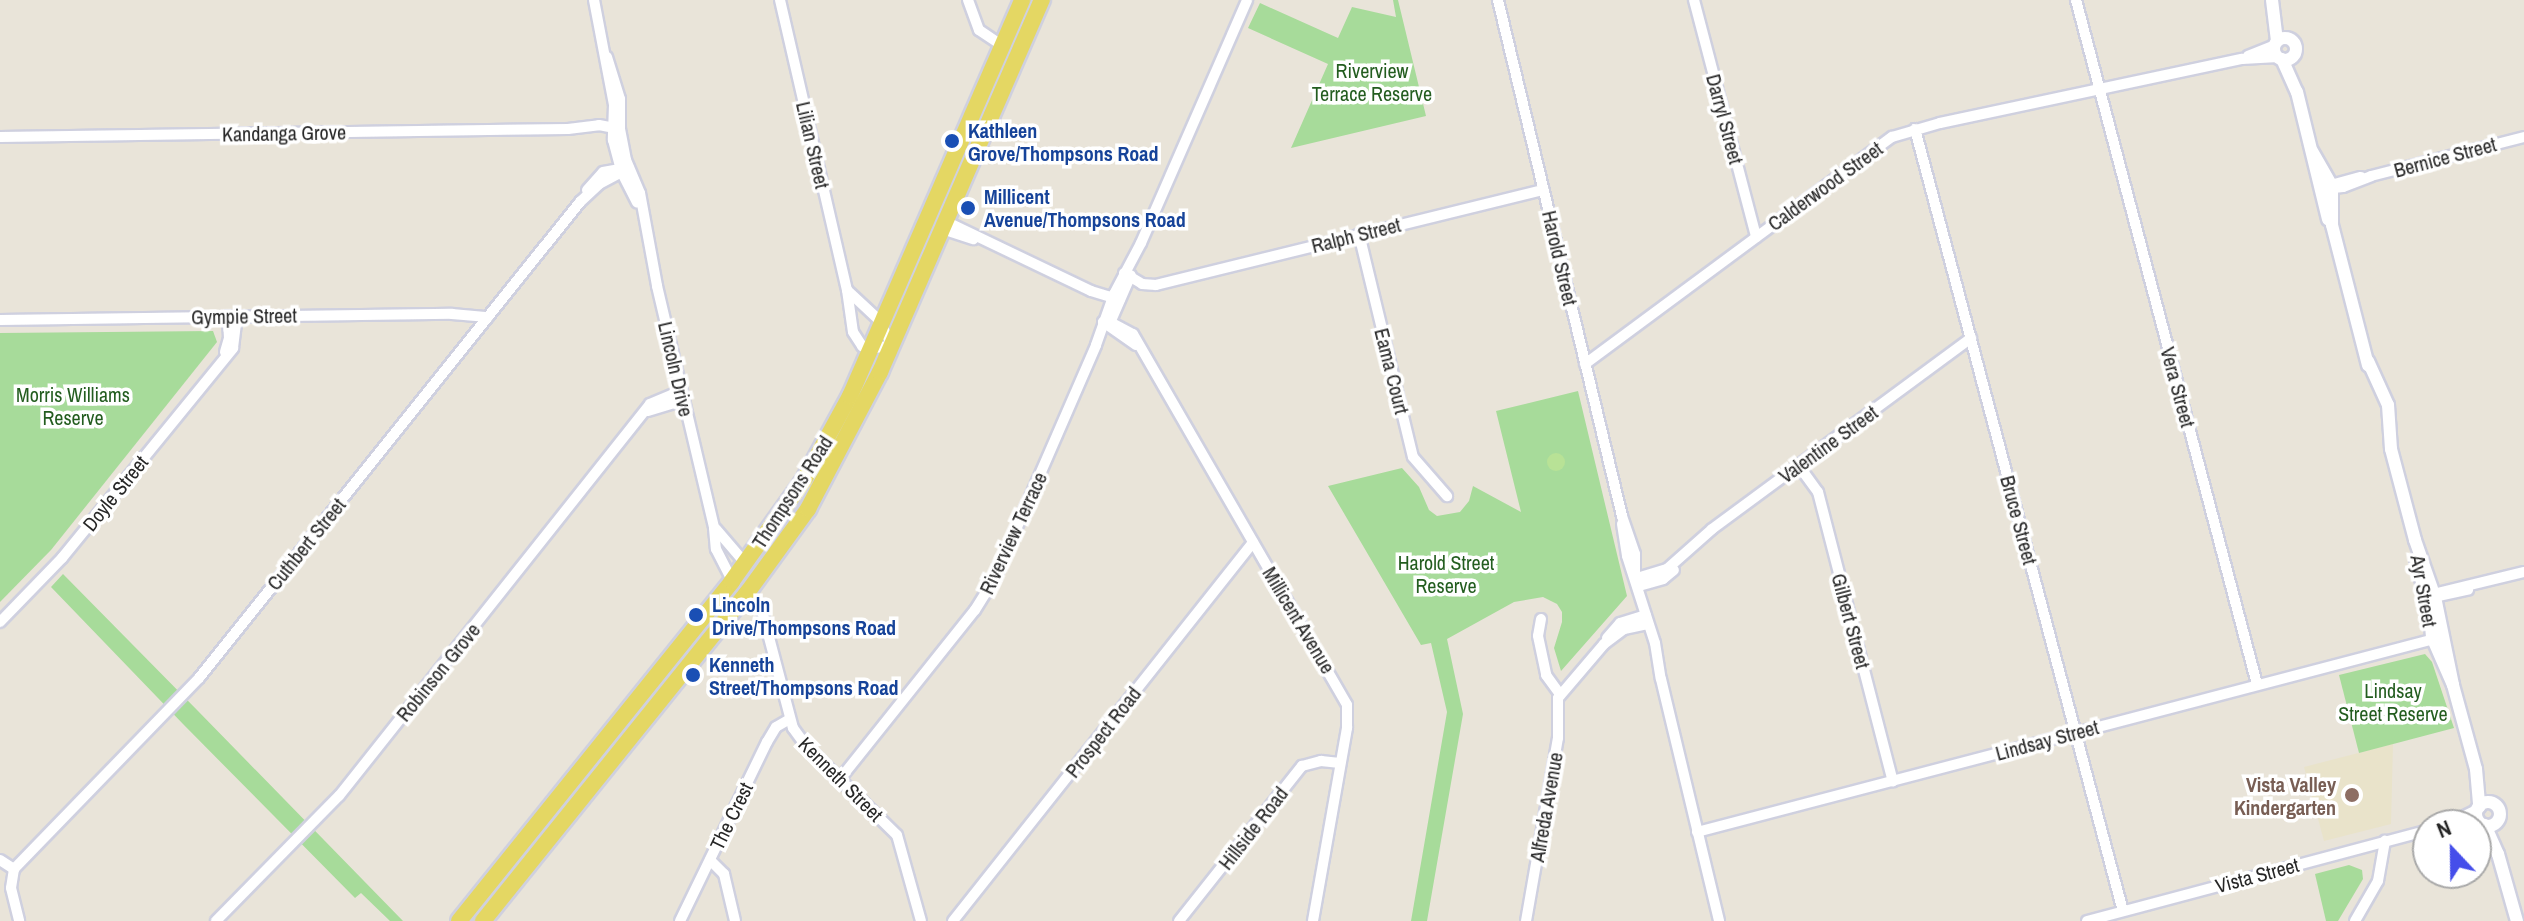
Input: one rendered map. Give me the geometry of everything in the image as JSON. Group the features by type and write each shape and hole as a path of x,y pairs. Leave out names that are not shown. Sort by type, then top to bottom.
{"main road":[{"name":"Thompsons Road","path":"459,921 746,564 804,480 850,396 1022,0"},
{"name":"Thompsons Road","path":"483,921 747,593 824,481 892,345 1042,0"},
{"path":"1003,46 1019,53"},
{"path":"927,218 944,225"},
{"path":"732,581 747,593 750,575 746,564"}],"street":[{"name":"Lincoln Drive","path":"594,0 620,99 614,129 624,170 638,186 718,558 732,581"},
{"name":"Lilian Street","path":"780,0 847,290 853,332 862,346 870,349"},
{"path":"968,0 979,30 1003,46"},
{"name":"Riverview Terrace","path":"840,779 987,593 1247,0"},
{"name":"Harold Street","path":"1498,0 1622,516 1635,554 1649,645 1661,679 1719,921"},
{"name":"Darryl Street","path":"1694,0 1756,237"},
{"name":"Vera Street","path":"2076,0 2257,684"},
{"name":"Ayr Street","path":"2273,4 2282,49 2312,151 2314,173 2329,187 2323,207 2332,225 2368,361 2388,405 2391,449 2432,597 2436,636 2453,685 2484,809"},
{"name":"Calderwood Street","path":"1585,364 1887,141 1915,129 2282,49"},
{"name":"Kandanga Grove","path":"0,137 614,129"},
{"name":"Bruce Street","path":"1915,129 2123,911"},
{"name":"Bernice Street","path":"2329,187 2522,136"},
{"name":"Cuthbert Street","path":"14,869 199,678 580,202 605,180 624,170"},
{"name":"Ralph Street","path":"1128,275 1167,281 1544,190"},
{"path":"944,225 1115,298"},
{"name":"Eama Court","path":"1359,234 1413,457 1447,496"},
{"path":"847,290 882,323 892,345 870,349"},
{"name":"Gympie Street","path":"0,320 461,314 488,317"},
{"name":"Doyle Street","path":"0,622 62,558 236,342 232,316"},
{"name":"Millicent Avenue","path":"1107,324 1137,346 1345,700 1348,718 1313,921"},
{"name":"Valentine Street","path":"1637,579 1663,572 1971,338"},
{"name":"Robinson Grove","path":"216,921 339,796 655,399 682,396"},
{"name":"Gilbert Street","path":"1799,466 1818,492 1893,781"},
{"name":"Lincoln Drive","path":"714,528 746,564"},
{"name":"Prospect Road","path":"953,921 1253,543"},
{"path":"2432,597 2524,572"},
{"name":"Kenneth Street","path":"747,593 761,607 790,719 799,739 897,835 921,921"},
{"name":"Alfreda Avenue","path":"1526,921 1558,738 1555,710 1560,694 1546,675 1538,636 1541,619"},
{"path":"1560,694 1604,644 1624,629 1647,623"},
{"name":"Lindsay Street","path":"1697,832 2436,636"},
{"name":"The Crest","path":"680,921 767,742 776,727 790,719"},
{"name":"Hillside Road","path":"1179,921 1302,766 1321,761 1340,763"},
{"name":"Vista Street","path":"2087,921 2412,834"},
{"name":"Ayr Street","path":"2492,836 2517,921"},
{"path":"2355,921 2378,881 2385,841"},
{"path":"0,860 14,869 11,888 19,921"},
{"path":"710,860 724,874 735,921"}],"shaded area":[{"name":"Vista Valley Kindergarten","path":"2393,744 2391,824 2324,841 2304,767"}],"green space":[{"name":"Riverview Terrace Reserve","path":"1393,0 1398,0 1426,116 1291,148 1328,64 1248,28 1260,3 1338,38 1352,7 1396,17"},
{"name":"Morris Williams Reserve","path":"213,331 217,342 51,550 0,602 0,333"},
{"name":"Harold Street Reserve","path":"1578,391 1627,596 1561,671 1554,648 1562,612 1557,604 1543,597 1514,602 1447,639 1463,714 1427,921 1411,921 1447,712 1431,643 1421,645 1328,486 1402,468 1419,487 1429,510 1437,516 1460,512 1469,501 1473,486 1521,512 1496,411"},
{"path":"1552,453 1560,453 1565,462 1563,469 1552,471 1547,466 1547,458"},
{"path":"63,574 403,921 390,921 361,893 355,898 183,724 51,587"},
{"name":"Lindsay Street Reserve","path":"2425,654 2432,662 2454,728 2359,753 2339,675"},
{"path":"2349,865 2362,870 2363,879 2338,921 2326,921 2315,874"}],"place":[{"name":"Kathleen Grove/Thompsons Road","path":"952,141"},
{"name":"Millicent Avenue/Thompsons Road","path":"968,208"},
{"name":"Lincoln Drive/Thompsons Road","path":"696,615"},
{"name":"Kenneth Street/Thompsons Road","path":"693,675"},
{"name":"Vista Valley Kindergarten","path":"2352,795"}]}
